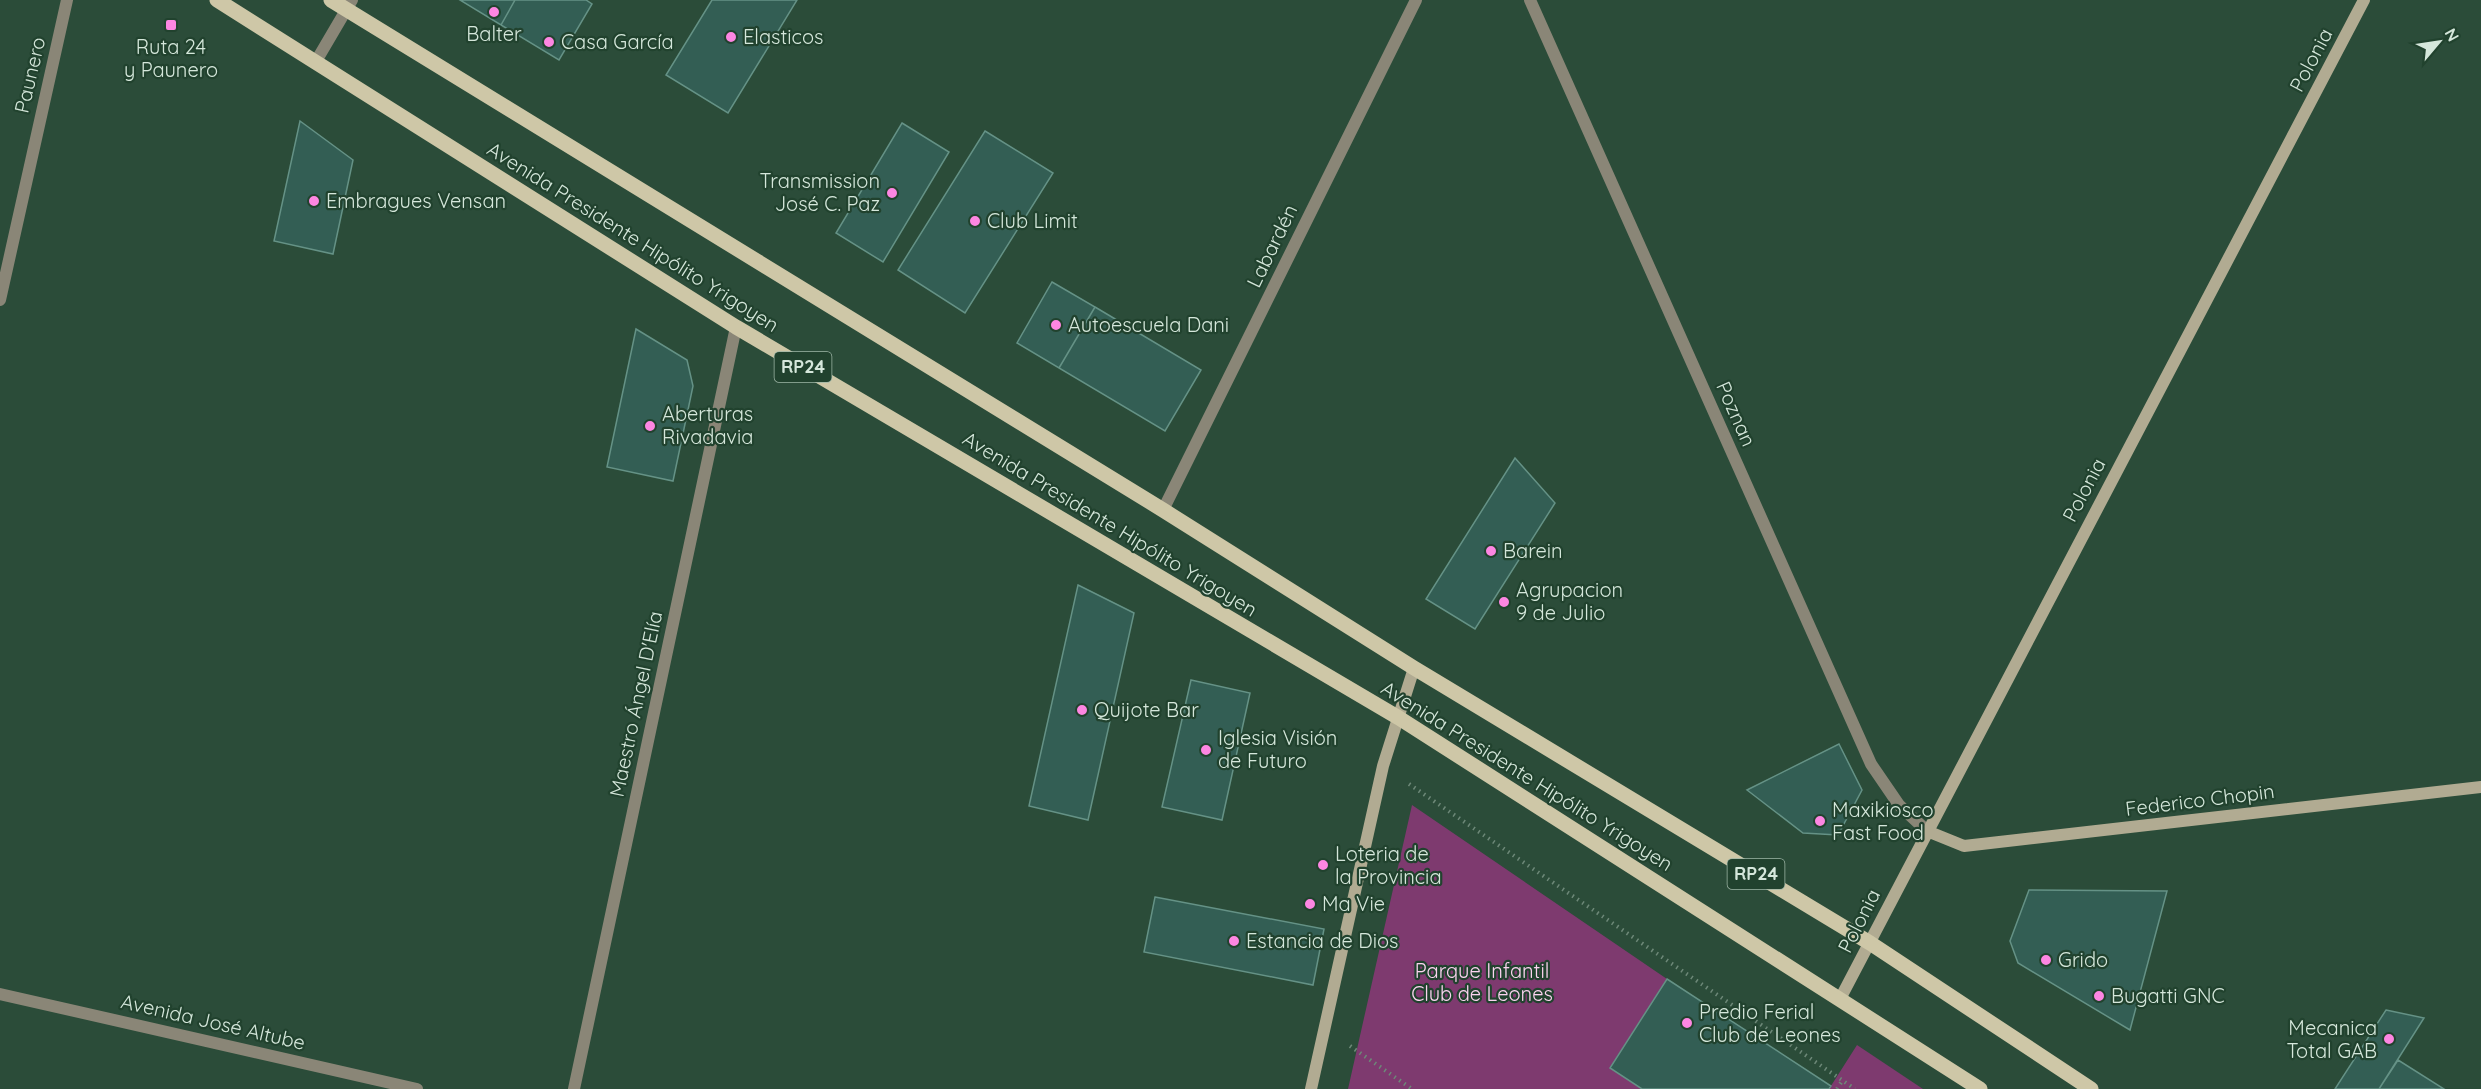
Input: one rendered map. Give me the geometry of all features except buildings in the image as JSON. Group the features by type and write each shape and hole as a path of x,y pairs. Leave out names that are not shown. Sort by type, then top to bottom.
{"main road":[{"name":"Avenida Presidente Hipólito Yrigoyen","path":"217,0 736,327 1399,718 1980,1089"},
{"name":"Avenida Presidente Hipólito Yrigoyen","path":"331,0 349,5 1414,668 1870,943 2091,1089"}],"street":[{"name":"Paunero","path":"0,300 67,0"},
{"name":"Labardén","path":"1163,510 1416,0"},
{"name":"Poznan","path":"1530,0 1871,764 1899,805 1927,831"},
{"name":"Polonia","path":"1840,999 2364,0"},
{"path":"315,63 349,5"},
{"name":"Maestro Ángel D'Elía","path":"574,1089 736,327"},
{"path":"1311,1089 1383,766 1414,668"},
{"name":"Federico Chopin","path":"1927,831 1964,846 2481,788"},
{"name":"Avenida José Altube","path":"0,994 417,1089"}],"path":[{"path":"1383,766 1855,1089"},
{"path":"1324,1029 1412,1089"},
{"path":"1837,1089 1842,1081"}],"green space":[{"name":"Parque Infantil Club de Leones","path":"1412,805 1667,979 1610,1068 1642,1089 1348,1089"},
{"path":"1857,1045 1923,1089 1829,1089"}],"place":[{"name":"Balter","path":"494,12"},
{"name":"Ruta 24 y Paunero","path":"171,25"},
{"name":"Elasticos","path":"731,37"},
{"name":"Casa García","path":"549,42"},
{"name":"Transmission José C. Paz","path":"892,193"},
{"name":"Embragues Vensan","path":"314,201"},
{"name":"Club Limit","path":"975,221"},
{"name":"Autoescuela Dani","path":"1056,325"},
{"name":"Aberturas Rivadavia","path":"650,426"},
{"name":"Barein","path":"1491,551"},
{"name":"Agrupacion 9 de Julio","path":"1504,602"},
{"name":"Quijote Bar","path":"1082,710"},
{"name":"Iglesia Visión de Futuro","path":"1206,750"},
{"name":"Maxikiosco Fast Food","path":"1820,821"},
{"name":"Loteria de la Provincia","path":"1323,865"},
{"name":"Ma Vie","path":"1310,904"},
{"name":"Estancia de Dios","path":"1234,941"},
{"name":"Grido","path":"2046,960"},
{"name":"Bugatti GNC","path":"2099,996"},
{"name":"Predio Ferial Club de Leones","path":"1687,1023"},
{"name":"Mecanica Total GAB","path":"2389,1039"}]}
